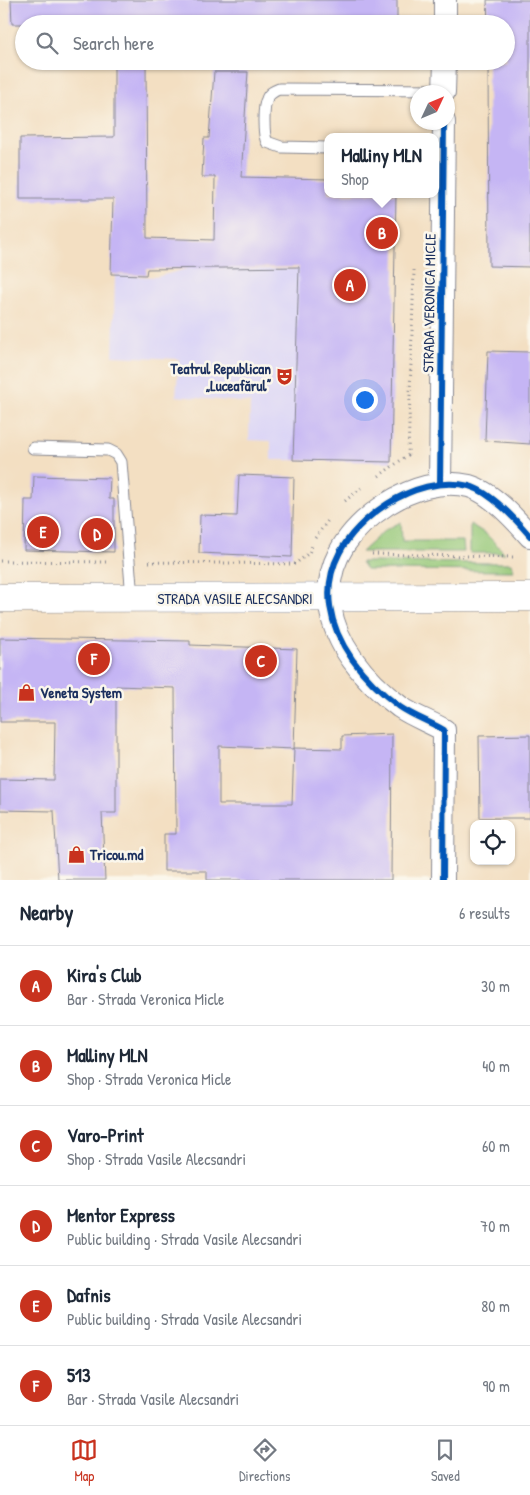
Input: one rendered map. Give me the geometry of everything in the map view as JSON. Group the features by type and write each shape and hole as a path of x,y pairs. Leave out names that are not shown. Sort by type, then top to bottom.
{"main road":[{"name":"STRADA VASILE ALECSANDRI","path":"0,598 530,597"}],"street":[{"path":"445,0 445,15"},
{"path":"444,70 444,85"},
{"name":"STRADA VERONICA MICLE","path":"440,484 440,150 443,130"},
{"path":"443,880 444,730 402,708 378,688 352,660 334,625 328,598 331,570 348,538 368,516 417,489 440,484 471,486 498,503 530,536"}],"lane":[{"path":"324,148 282,147 267,142 264,137 266,100 271,93 279,89 410,91"},
{"path":"33,448 108,450 116,454 121,462 132,598"}],"path":[{"path":"372,481 408,455 414,262"},
{"path":"344,503 364,486"},
{"path":"0,561 295,564 309,552 319,530 332,516"},
{"path":"309,552 520,557"}],"shaded area":[{"name":"Teatrul Republican „Luceafărul”","path":"190,268 395,270 391,461 271,460 271,441 249,440 250,403 176,396 179,359 113,356 115,275 156,277"}],"green space":[{"path":"401,522 402,541 463,541 464,552 361,552 385,530"},
{"path":"470,524 486,534 505,553 470,553"},
{"path":"361,562 512,563 514,571 366,570"}],"building":[{"path":"11,0 397,0 397,15 15,15 15,24 12,24"},
{"path":"487,0 530,0 530,267 489,266 488,70 515,70 515,15 488,15"},
{"path":"114,70 146,70 147,238 214,240 215,177 202,177 204,138 209,138 214,72 248,72 241,177 324,179 324,198 396,198 391,462 293,460 299,267 147,269 146,275 111,274 113,199 20,199 20,138 114,137"},
{"path":"488,351 530,352 530,444 485,441"},
{"path":"239,475 294,477 292,557 199,553 200,515 237,516"},
{"path":"34,476 110,478 109,499 114,499 114,552 24,550 25,500 33,500"},
{"path":"0,638 190,641 190,645 297,649 294,748 342,749 342,736 392,734 391,880 207,880 207,871 164,871 164,834 176,834 175,688 116,686 116,813 102,813 105,880 58,880 54,811 0,810 0,779 54,780 55,722 0,722","holes":["219,746 294,749 292,804 219,804"]},
{"path":"530,735 530,818 480,818 479,736"}],"cycle path":[{"path":"440,484 444,130"},
{"path":"443,880 444,730 400,707 374,684 353,660 338,634 330,607 330,580 339,553 358,528 387,504 406,494 426,487 458,484 477,489 502,507 530,536"}],"place":[{"name":"Malliny MLN","path":"382,233"},
{"name":"Kira's Club","path":"350,285"},
{"name":"Teatrul Republican „Luceafărul”","path":"285,377"},
{"name":"Dafnis","path":"43,532"},
{"name":"Mentor Express","path":"97,534"},
{"name":"513","path":"94,659"},
{"name":"Varo-Print","path":"261,661"},
{"name":"Veneta System","path":"26,692"},
{"name":"Tricou.md","path":"76,854"}]}
